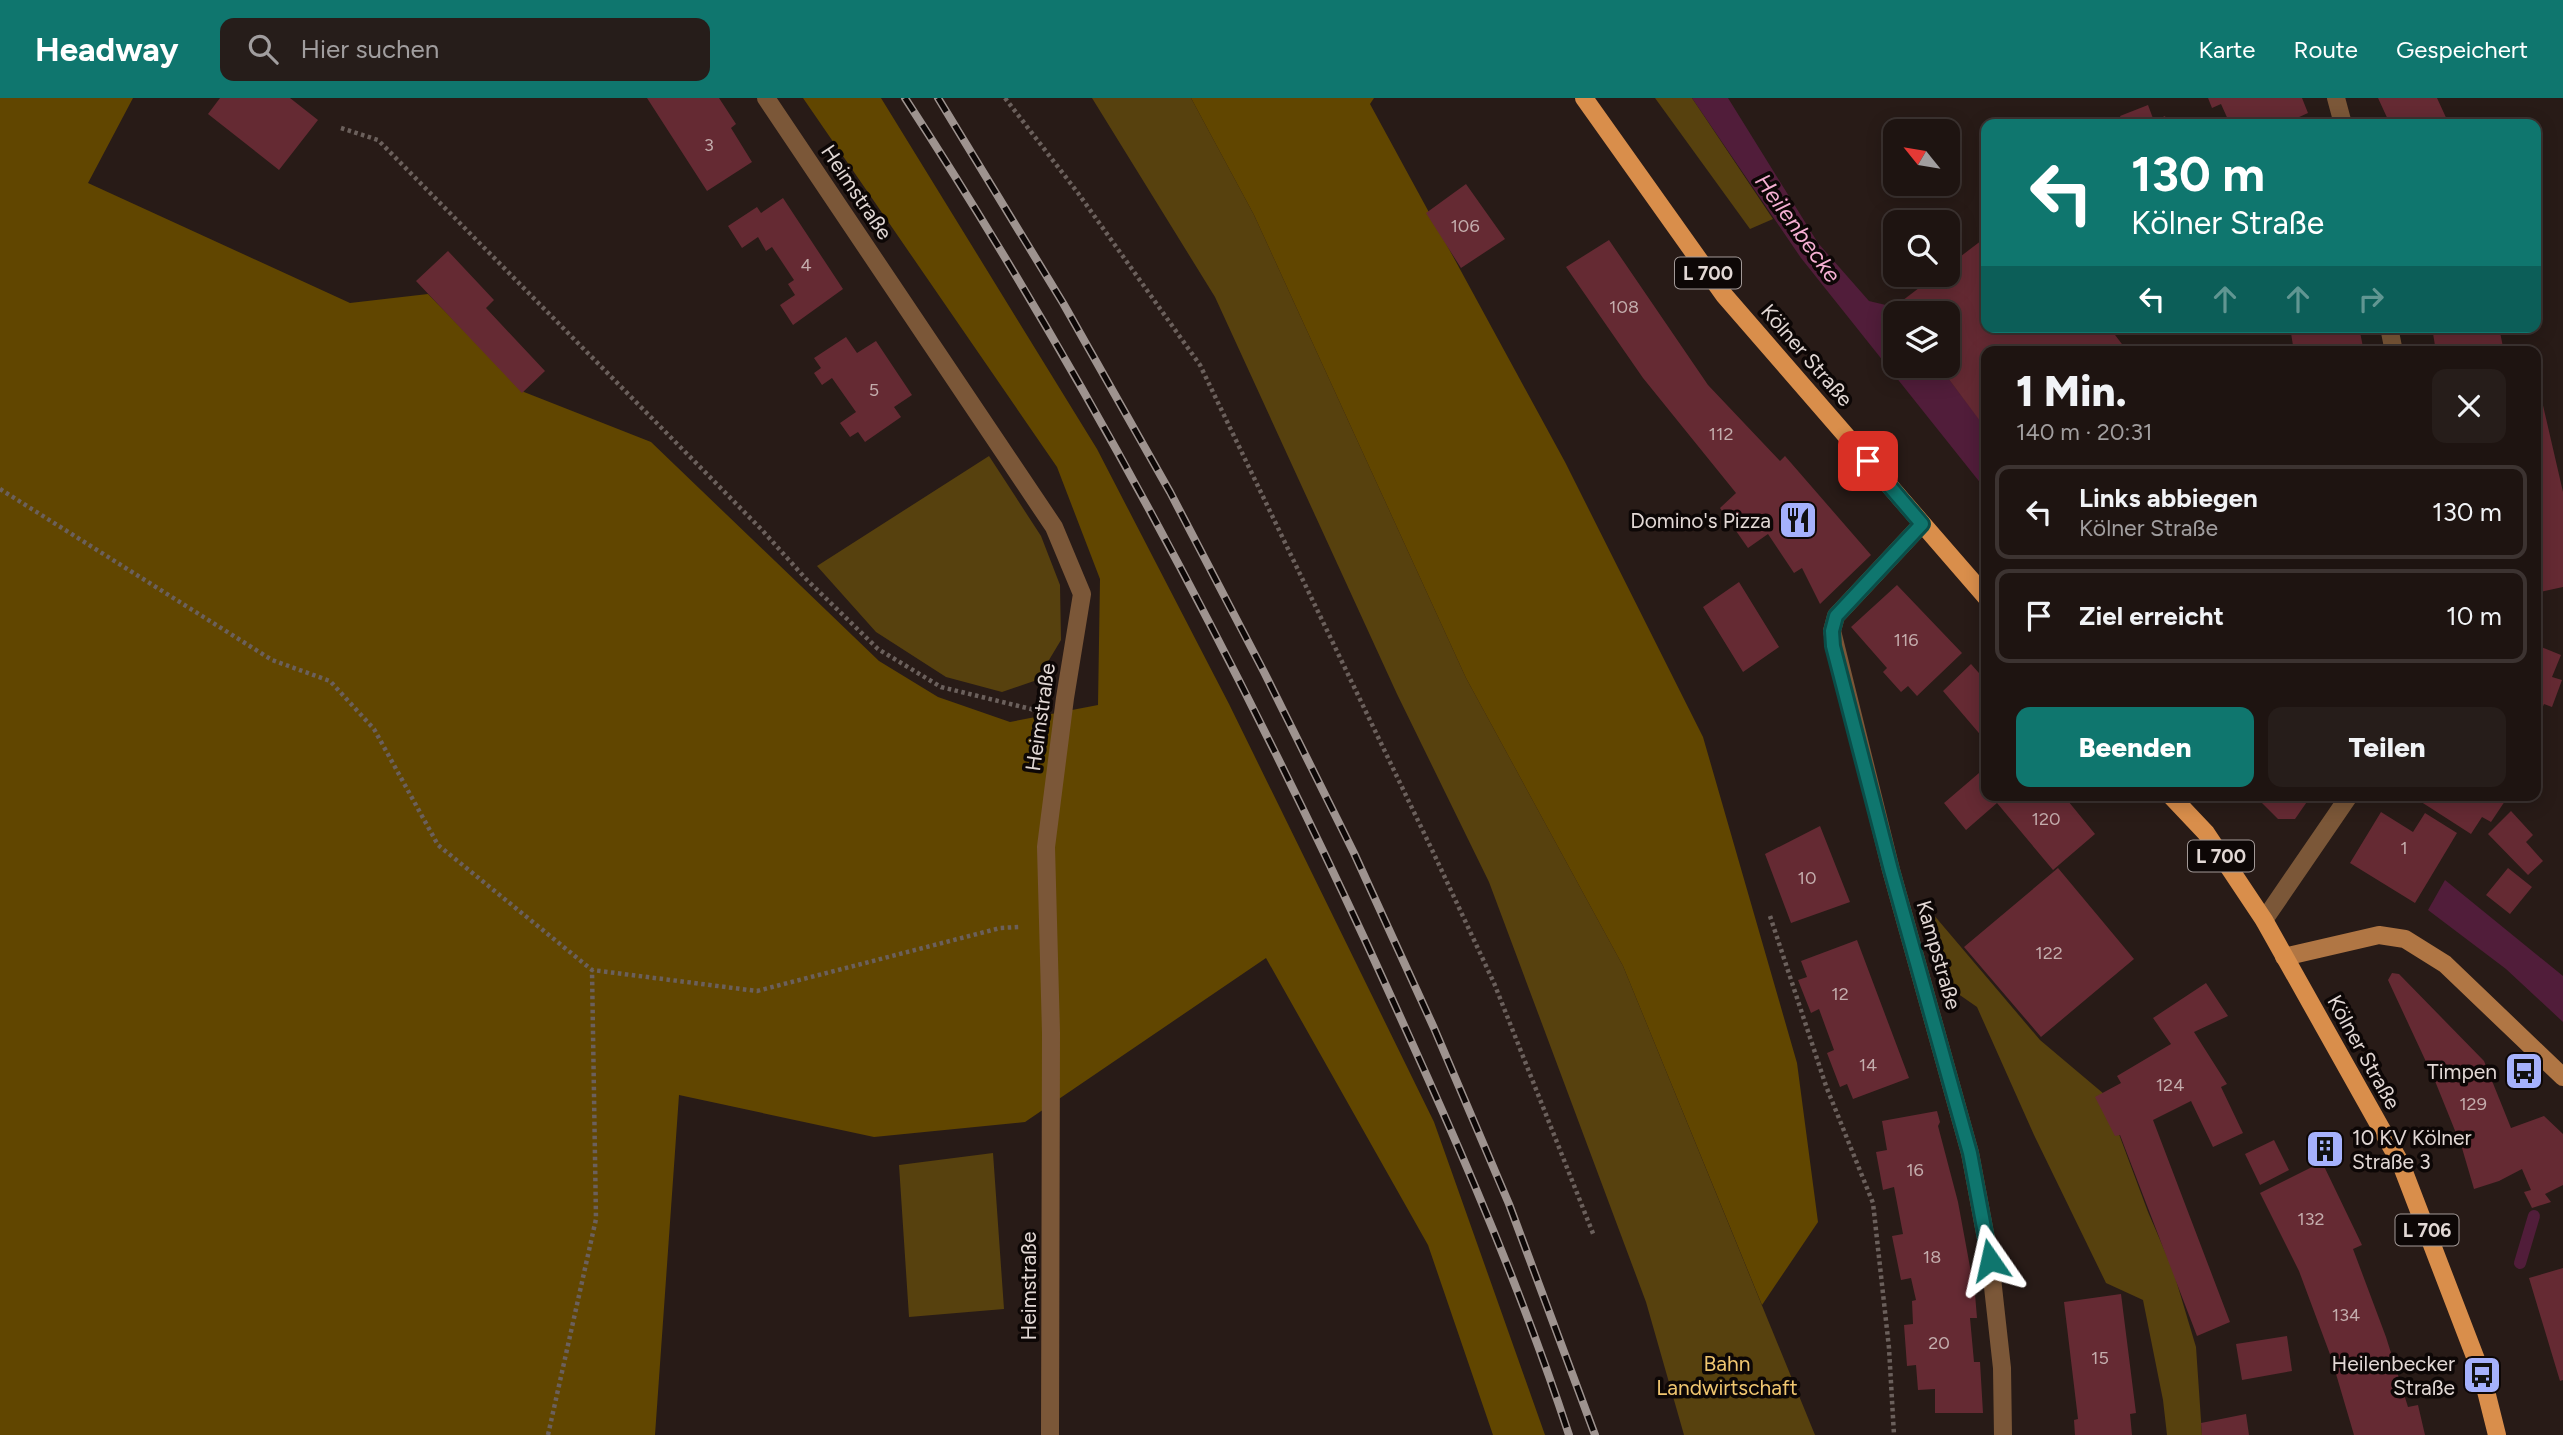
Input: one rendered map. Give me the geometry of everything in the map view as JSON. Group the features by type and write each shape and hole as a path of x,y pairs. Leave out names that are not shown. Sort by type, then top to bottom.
{"main road":[{"name":"Kölner Straße","path":"1584,98 1724,295 1981,591"},
{"name":"Kölner Straße","path":"2177,801 2206,833 2264,920 2400,1164 2482,1375 2497,1435"},
{"path":"2284,957 2379,935 2405,939 2445,964 2563,1077"}],"street":[{"name":"Heimstraße","path":"766,98 1054,527 1082,594 1065,698 1046,847 1051,1033 1050,1435"},
{"path":"2336,98 2342,119"},
{"name":"Kampstraße","path":"1922,524 1836,616 1832,631 1891,870 1970,1153 1990,1260 2002,1368 2003,1435"},
{"path":"2264,920 2346,801"}],"path":[{"path":"1005,98 1078,193 1200,365 1429,841 1494,983 1594,1236"},
{"path":"341,128 378,139 762,530 806,579 878,649 941,687 1005,704 1037,710 1065,698"},
{"path":"0,489 272,660 330,681 374,729 438,845 592,970 757,991 1000,928 1048,926"},
{"path":"1770,916 1826,1086 1873,1203 1889,1348 1894,1435"},
{"path":"548,1435 596,1219 592,970"}],"green space":[{"name":"Bahn Landwirtschaft","path":"1092,98 1191,98 1254,215 1466,678 1623,966 1815,1435 1684,1435 1646,1302 1489,882 1397,694 1215,297"},
{"path":"1655,98 1692,98 1773,219 1750,229"},
{"path":"989,456 1041,536 1060,585 1061,640 1037,680 1002,692 946,677 876,632 817,566"},
{"path":"1927,907 2040,1040 2104,1094 2148,1212 2173,1270 2196,1347 2202,1435 2167,1435 2163,1400 2143,1300 2106,1283 2034,1135 1977,1007 1954,991"},
{"path":"993,1153 1004,1309 909,1317 899,1165"}],"shaded area":[{"path":"0,98 133,98 88,183 350,303 428,294 524,392 651,442 879,661 938,697 1010,722 1098,705 1100,579 1057,467 803,98 881,98 1097,449 1229,704 1434,1122 1545,1435 1493,1435 1428,1245 1266,958 1025,1122 874,1137 679,1095 655,1435 0,1435"},
{"path":"1191,98 1374,98 1370,104 1565,462 1703,737 1797,1063 1818,1222 1762,1305 1623,966 1466,678 1254,215"}],"water":[{"name":"Heilenbecke","path":"1692,98 1728,98 1818,243 1869,301 1883,304 1883,361 1801,258"},
{"path":"1897,378 1948,378 1981,421 1981,484"},
{"path":"2445,880 2563,976 2563,1022 2506,969 2428,910"}],"building":[{"path":"220,98 290,98 318,120 279,170 208,114"},
{"path":"647,98 719,98 736,124 731,128 752,162 707,191"},
{"path":"2208,98 2302,98 2308,113 2295,119 2228,119 2221,104 2212,108"},
{"path":"2378,98 2437,98 2447,119 2388,119"},
{"path":"2148,105 2153,119 2121,119 2120,116"},
{"path":"1466,184 1505,239 1461,268 1426,213"},
{"path":"783,198 843,289 793,325 780,305 795,295 788,284 794,280 772,247 766,251 758,237 742,248 728,226 757,207 761,213"},
{"path":"1609,240 1708,385 1780,461 1785,456 1871,555 1820,604 1802,568 1794,573 1768,534 1748,548 1720,508 1736,493 1643,378 1566,267"},
{"path":"1981,241 1981,333 2114,333 2123,346 1981,346 1981,422 1948,378 1960,378 1960,301 1902,301 1920,287 1960,287 1960,257"},
{"path":"448,251 494,300 486,308 545,371 522,393 416,281"},
{"path":"2291,333 2360,333 2363,346 2293,346"},
{"path":"2433,333 2500,333 2503,346 2435,346"},
{"path":"846,337 857,353 876,341 912,395 894,407 901,417 865,442 858,432 850,437 840,423 856,412 832,378 822,385 814,373 821,368 814,358"},
{"path":"2541,401 2563,492 2563,587 2541,592"},
{"path":"1739,582 1779,647 1743,672 1703,607"},
{"path":"1897,585 1962,653 1917,696 1908,686 1901,692 1883,672 1887,668 1851,627"},
{"path":"2541,647 2561,655 2552,677 2562,680 2552,707 2544,704 2541,711"},
{"path":"1971,664 1981,675 1981,735 1943,691"},
{"path":"1981,771 1981,801 2068,801 2095,834 2053,870 1997,803 1966,830 1944,803"},
{"path":"2260,801 2308,801 2295,819 2278,819"},
{"path":"2420,801 2505,801 2491,822 2482,817 2471,834"},
{"path":"2511,811 2533,835 2526,842 2543,861 2528,875 2488,834"},
{"path":"2381,812 2413,832 2425,813 2457,833 2415,903 2350,863"},
{"path":"1820,826 1850,902 1791,923 1765,854"},
{"path":"2058,868 2134,959 2041,1037 1964,947"},
{"path":"2508,868 2532,887 2510,914 2486,895"},
{"path":"1857,940 1909,1078 1853,1099 1847,1084 1840,1087 1827,1053 1834,1050 1819,1009 1811,1013 1798,980 1807,977 1801,961"},
{"path":"2392,973 2399,974 2484,1061 2511,1128 2544,1116 2563,1134 2563,1185 2545,1194 2551,1202 2532,1208 2524,1192 2531,1190 2522,1169 2499,1181 2474,1189 2462,1148 2435,1081 2388,980"},
{"path":"2206,983 2228,1016 2194,1032 2227,1084 2221,1087 2243,1133 2213,1147 2191,1101 2153,1120 2230,1322 2197,1336 2120,1135 2115,1136 2095,1097 2121,1083 2117,1076 2171,1044 2153,1018"},
{"path":"1937,1111 1975,1294 1977,1318 1970,1318 1974,1362 1980,1362 1983,1413 1935,1413 1935,1389 1918,1390 1916,1365 1907,1366 1904,1325 1913,1324 1912,1301 1916,1300 1911,1278 1901,1280 1892,1236 1903,1234 1894,1187 1883,1190 1876,1152 1887,1150 1882,1121"},
{"name":"10 KV Kölner Straße 3","path":"2326,1139 2334,1153 2325,1159 2317,1144"},
{"path":"2274,1140 2289,1170 2260,1185 2245,1154"},
{"path":"2322,1162 2362,1245 2353,1249 2386,1337 2408,1407 2418,1405 2425,1435 2354,1435 2331,1357 2299,1271 2260,1193"},
{"path":"2563,1268 2563,1380 2560,1381 2529,1278"},
{"path":"2121,1294 2136,1413 2130,1414 2132,1435 2075,1435 2074,1420 2078,1419 2064,1302"},
{"path":"2287,1336 2292,1371 2242,1380 2236,1344"},
{"path":"2246,1414 2249,1435 2202,1435 2201,1423"}],"waterway":[{"path":"2520,1263 2534,1216"}],"railway":[{"path":"905,98 1032,302 1092,407 1262,725 1366,942 1448,1124 1500,1247 1569,1435"},
{"path":"938,98 1063,303 1170,492 1354,853 1434,1028 1509,1204 1595,1435"}],"place":[{"name":"Domino's Pizza","path":"1798,520"},
{"name":"Timpen","path":"2524,1071"},
{"name":"10 KV Kölner Straße 3","path":"2325,1149"},
{"name":"Heilenbecker Straße","path":"2482,1375"}],"route":[{"path":"1868,461 1922,524 1836,616 1832,631 1833,646 1891,870 1970,1153 1990,1260"}]}
